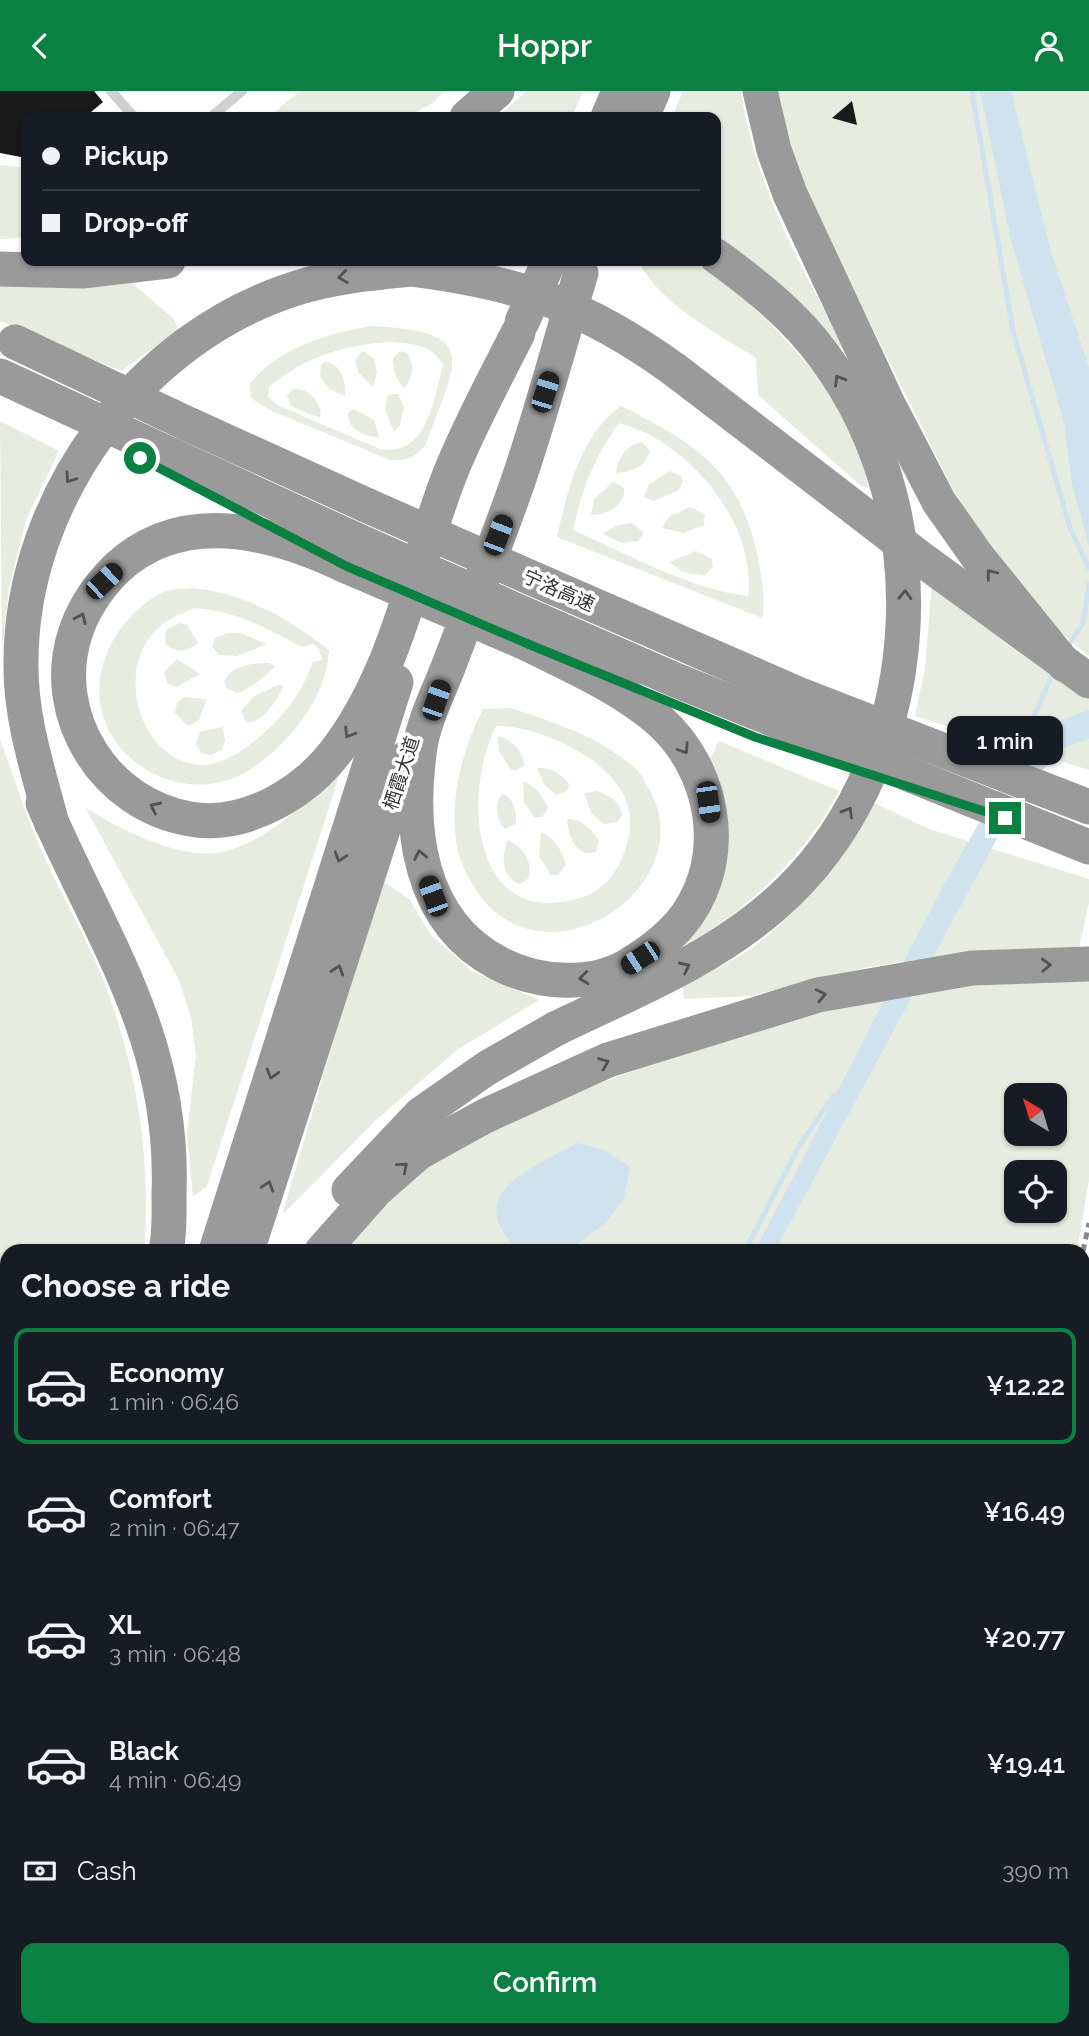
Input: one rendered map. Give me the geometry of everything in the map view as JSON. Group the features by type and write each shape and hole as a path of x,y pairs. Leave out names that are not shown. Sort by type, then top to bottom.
{"highway":[{"path":"473,112 497,91"},
{"path":"610,112 619,91"},
{"path":"644,112 653,91"},
{"path":"760,91 774,151 790,194 841,307 933,491 977,557 1077,673"},
{"path":"308,1244 345,1194 421,1114 487,1068 557,1028 694,962 774,905 815,861 867,779 894,695 904,616 902,545 882,469 842,383 806,333 777,305 721,260"},
{"path":"6,270 82,271 130,266"},
{"name":"栖霞大道","path":"218,1244 373,752 518,333 547,266"},
{"path":"533,632 573,666 657,719 682,745 698,775 708,802 711,843 709,865 687,915 654,949 625,967 595,978 542,979 517,972 475,949 456,931 433,896 424,874 418,849 415,803 421,744 516,487 583,267"},
{"name":"栖霞大道","path":"249,1244 419,715 583,267"},
{"path":"52,824 28,733 20,663 22,628 30,583 41,539 64,484 133,393 154,370 198,336 235,314 298,287 324,280 411,269 477,278 562,302 605,323 675,370 1077,673"},
{"path":"343,554 259,534 225,529 167,536 144,547 124,562 90,600 70,649 69,702 83,742 97,763 114,781 145,803 192,820 241,817 290,793 324,766 339,748 361,712 398,635 450,473 518,333"},
{"name":"宁洛高速","path":"8,338 190,425 550,586 799,694 1089,807"},
{"name":"宁洛高速","path":"0,376 343,554 533,632 1089,847"},
{"path":"0,387 167,463"},
{"path":"0,699 52,824 103,928 149,1034 164,1096 171,1155 166,1244"},
{"path":"328,1244 377,1189 418,1153 485,1115 608,1060 818,995 972,968 1089,964"}],"lane":[{"path":"111,91 130,112"},
{"path":"217,112 242,91"}],"shaded area":[{"path":"300,91 444,91 433,103 415,112 275,112"},
{"path":"527,91 583,91 574,112 504,112"},
{"path":"683,91 741,91 757,162 770,196 799,262 851,358 771,281 721,244 721,112 674,112"},
{"path":"776,91 1089,91 1089,656 1054,627 978,532 949,482 808,198"},
{"path":"0,165 21,167 21,237 0,239"},
{"path":"641,266 699,266 752,306 796,351 842,412 858,449 868,488 861,486 758,395 756,358 690,316 648,277"},
{"path":"0,281 132,283 174,319 179,330 121,371 0,321"},
{"path":"371,326 407,329 431,335 446,344 452,356 446,392 426,444 411,458 390,460 270,410 251,398 250,383 276,360 305,344","holes":["391,342 428,349 443,365 426,423 408,444 396,449 380,449 279,406 268,397 269,387 311,360 342,349"]},
{"path":"363,351 374,359 377,372 373,387 358,372 355,360"},
{"path":"400,351 407,353 412,366 405,388 397,378 394,367 393,358"},
{"path":"326,362 336,367 342,375 345,396 329,389 320,377 321,364"},
{"path":"293,389 303,390 313,397 321,410 320,418 291,406 287,395"},
{"path":"390,394 398,394 404,407 400,425 394,432 385,409"},
{"path":"621,406 647,419 691,446 725,479 749,525 757,554 763,594 762,618 557,537 578,465 586,448 607,418","holes":["619,423 670,447 693,466 713,489 729,514 741,541 748,568 748,596 682,579 573,530 590,474"]},
{"path":"354,409 374,420 379,437 363,434 350,424 348,413"},
{"path":"0,421 59,451 26,520 9,588 2,650"},
{"path":"642,442 650,451 645,461 632,470 616,473 624,453"},
{"path":"670,471 681,476 683,481 679,490 654,501 644,497 649,485"},
{"path":"613,482 624,488 619,504 609,511 591,515 594,499"},
{"path":"690,507 705,514 704,525 683,533 662,528 669,517"},
{"path":"632,523 644,533 638,541 622,543 603,534 615,526"},
{"path":"696,551 712,559 713,567 705,575 685,573 669,562"},
{"path":"932,582 1089,694 1089,770 915,716 925,668"},
{"path":"192,588 248,601 282,618 329,650 324,678 312,705 285,740 264,760 245,772 232,779 207,784 170,780 137,763 123,751 112,736 104,719 100,700 103,664 110,646 132,615 161,593","holes":["194,608 250,621 302,647 313,644 319,649 322,660 313,662 297,695 266,731 227,759 202,765 175,757 160,746 148,730 140,712 136,672 141,654 159,627"]},
{"path":"180,623 187,625 198,643 181,651 165,643 166,630"},
{"path":"229,633 240,633 267,644 237,656 219,655 212,646 215,638"},
{"path":"177,659 200,674 176,687 167,683 164,672"},
{"path":"269,663 275,666 253,685 238,693 227,689 224,682 232,672 249,665"},
{"path":"278,685 284,686 269,710 258,719 246,722 241,711 253,697"},
{"path":"184,697 207,699 199,720 188,726 175,713 177,703"},
{"path":"510,708 594,740 638,771 649,789 660,827 654,863 633,895 603,918 567,931 529,929 494,911 466,873 455,833 457,790 467,747 483,709","holes":["496,726 510,727 558,741 588,757 610,776 626,800 630,825 624,854 603,886 586,896 541,903 514,893 496,874 484,848 479,817 479,785 485,754"]},
{"path":"223,727 225,741 222,750 211,755 201,753 196,744 200,732"},
{"path":"498,736 516,747 524,766 511,770 499,751"},
{"path":"0,739 37,840 101,974 124,1041 139,1110 146,1180 146,1215 144,1244 0,1244"},
{"path":"719,741 839,791 808,839 770,882 725,920 677,951 709,762"},
{"path":"342,767 207,1186 193,1197 187,1134 196,1055 191,1018 179,980 85,807 152,842 191,852 226,851 274,828"},
{"path":"537,768 551,770 563,777 569,784 567,791 556,795 544,784"},
{"path":"523,782 535,788 544,799 548,808 542,817 534,817 524,803"},
{"path":"597,791 610,797 619,806 622,815 617,822 604,824 591,813 584,793"},
{"path":"502,794 512,802 516,815 516,824 505,829 497,812"},
{"path":"872,802 929,829 1089,879 1089,903 1079,948 973,951 869,967 750,996 684,999 682,986 753,947 789,916 820,881"},
{"path":"567,819 586,825 593,832 599,841 596,852 583,852 578,849 571,838"},
{"path":"541,832 554,841 566,865 558,875 551,875 539,856"},
{"path":"508,840 522,851 528,860 529,878 520,884 509,877 504,865"},
{"path":"381,880 409,899 431,935 472,971 539,1000 457,1050 376,1120 282,1215"},
{"path":"1089,977 1089,1180 1078,1244 351,1244 389,1199 416,1173 469,1141 506,1124 624,1074 688,1051 820,1013 954,987"}],"water":[{"path":"980,91 1011,91 1051,252 1089,368 1089,546 1072,484 1064,422 1011,240"},
{"path":"1089,710 1089,739 1065,747 1023,790 779,1244 759,1244 943,886 1010,769 1038,737 1058,721"},
{"path":"577,1143 604,1150 630,1167 624,1198 606,1223 577,1244 513,1244 502,1231 496,1213 499,1198 523,1173"}],"building":[{"path":"0,91 94,91 103,102 91,112 21,112 21,157 0,153"},
{"path":"852,101 857,125 832,118"}],"waterway":[{"path":"972,91 1013,331 1070,528 1089,568"},
{"path":"1068,646 1083,623 1089,584"},
{"path":"1021,745 1054,671"},
{"path":"749,1244 799,1146 834,1095"}],"railway":[{"path":"1084,1244 1089,1223"}],"route":[{"path":"140,458 295,538 328,558 528,644 755,737 1005,818"}]}
